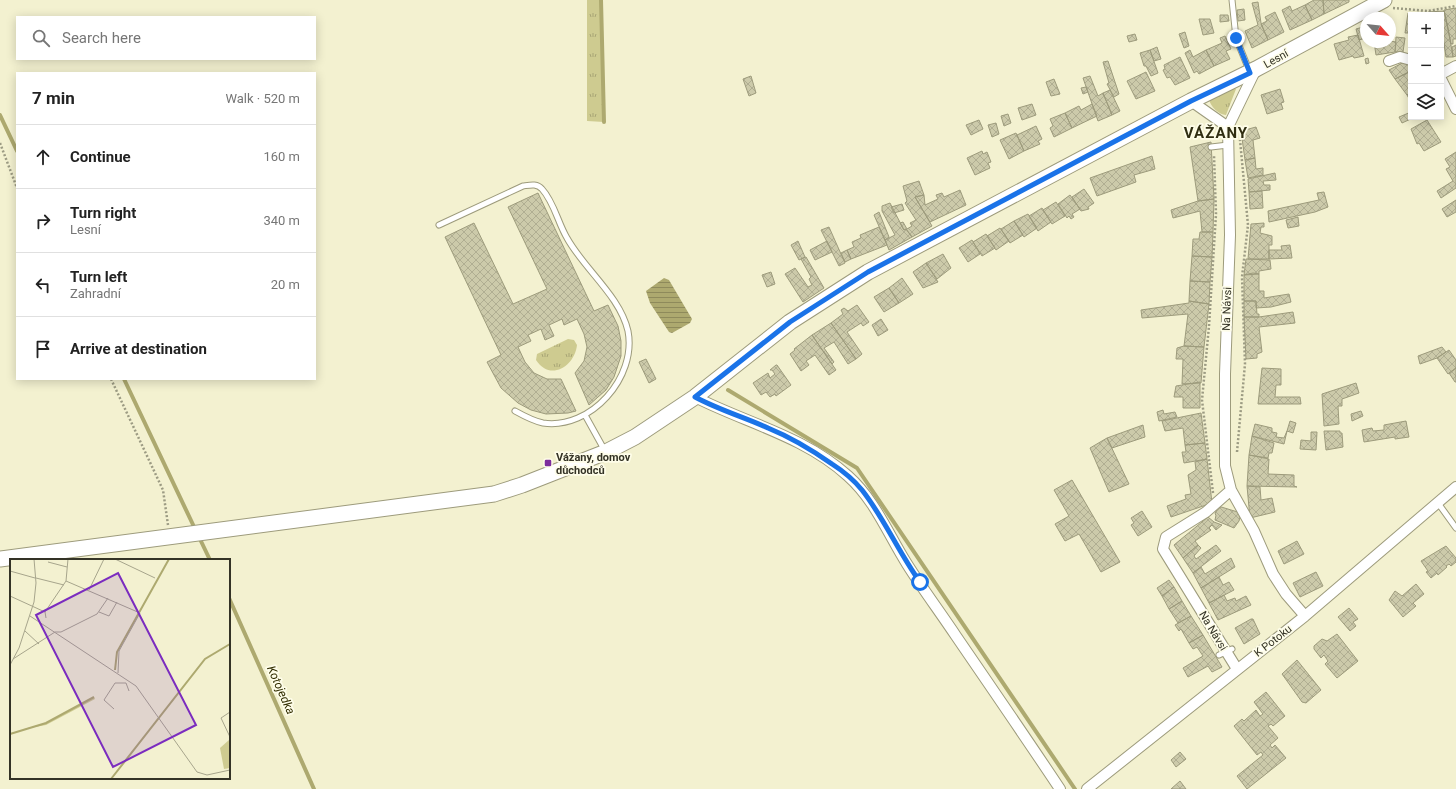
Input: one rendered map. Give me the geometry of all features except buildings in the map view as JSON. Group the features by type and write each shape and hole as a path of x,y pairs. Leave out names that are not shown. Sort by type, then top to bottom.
{"street":[{"name":"Lesní","path":"0,559 494,494 522,486 606,452 635,437 695,397 790,322 868,272 1191,101 1387,4"},
{"path":"1389,61 1400,57 1408,59"},
{"path":"1444,72 1456,66"},
{"name":"Na Návsi","path":"1253,71 1228,127 1230,235 1226,368 1226,466 1231,490 1254,531 1273,574 1286,594 1305,616"},
{"path":"1444,84 1456,109"},
{"path":"1191,101 1228,127"},
{"path":"695,397 731,414 770,428 797,442 842,471 861,489 877,512 907,564 1060,789"},
{"name":"K Potoku","path":"1087,789 1305,616 1456,487"},
{"name":"Na Návsi","path":"1231,490 1215,504 1166,537 1163,549 1225,652 1237,669"}],"lane":[{"path":"1232,0 1236,38 1253,71"},
{"path":"1212,147 1228,145"},
{"path":"439,225 523,186 534,184 541,188 547,195 566,238 576,254 617,306 628,331 630,354 621,375 610,393 585,415 565,422 544,423 526,417 515,411"},
{"path":"585,415 606,452"},
{"path":"1438,503 1456,528"}],"path":[{"path":"1387,4 1428,11 1456,6"},
{"path":"1237,456 1245,364 1242,277 1248,225 1240,136"},
{"path":"0,143 16,185"},
{"path":"1212,147 1216,214 1209,326 1202,400 1215,504"},
{"path":"111,380 163,490 172,536"}],"green space":[{"path":"587,0 601,0 604,122 587,121"},
{"path":"1233,87 1236,89 1226,115 1223,115 1213,107 1209,99"},
{"path":"568,339 574,340 577,345 572,359 561,369 548,370 542,367 536,360 537,354"}],"shaded area":[{"path":"664,278 669,280 692,319 690,323 672,333 669,332 650,303 646,291"}],"waterway":[{"path":"601,0 604,122"},
{"name":"Kotojedka","path":"0,115 16,149"},
{"name":"Kotojedka","path":"124,380 196,531"},
{"path":"728,390 857,468 1075,789"},
{"name":"Kotojedka","path":"199,537 210,559"},
{"name":"Kotojedka","path":"230,600 314,789"}],"place":[{"name":"Vážany, domov důchodců","path":"548,463"}],"district":[{"name":"VÁŽANY","path":"1216,133"}],"route":[{"path":"920,582 907,564 877,512 861,489 848,475 825,459 786,436 770,428 731,414 695,397 790,322 868,272 1191,101 1250,73 1236,38"}]}
